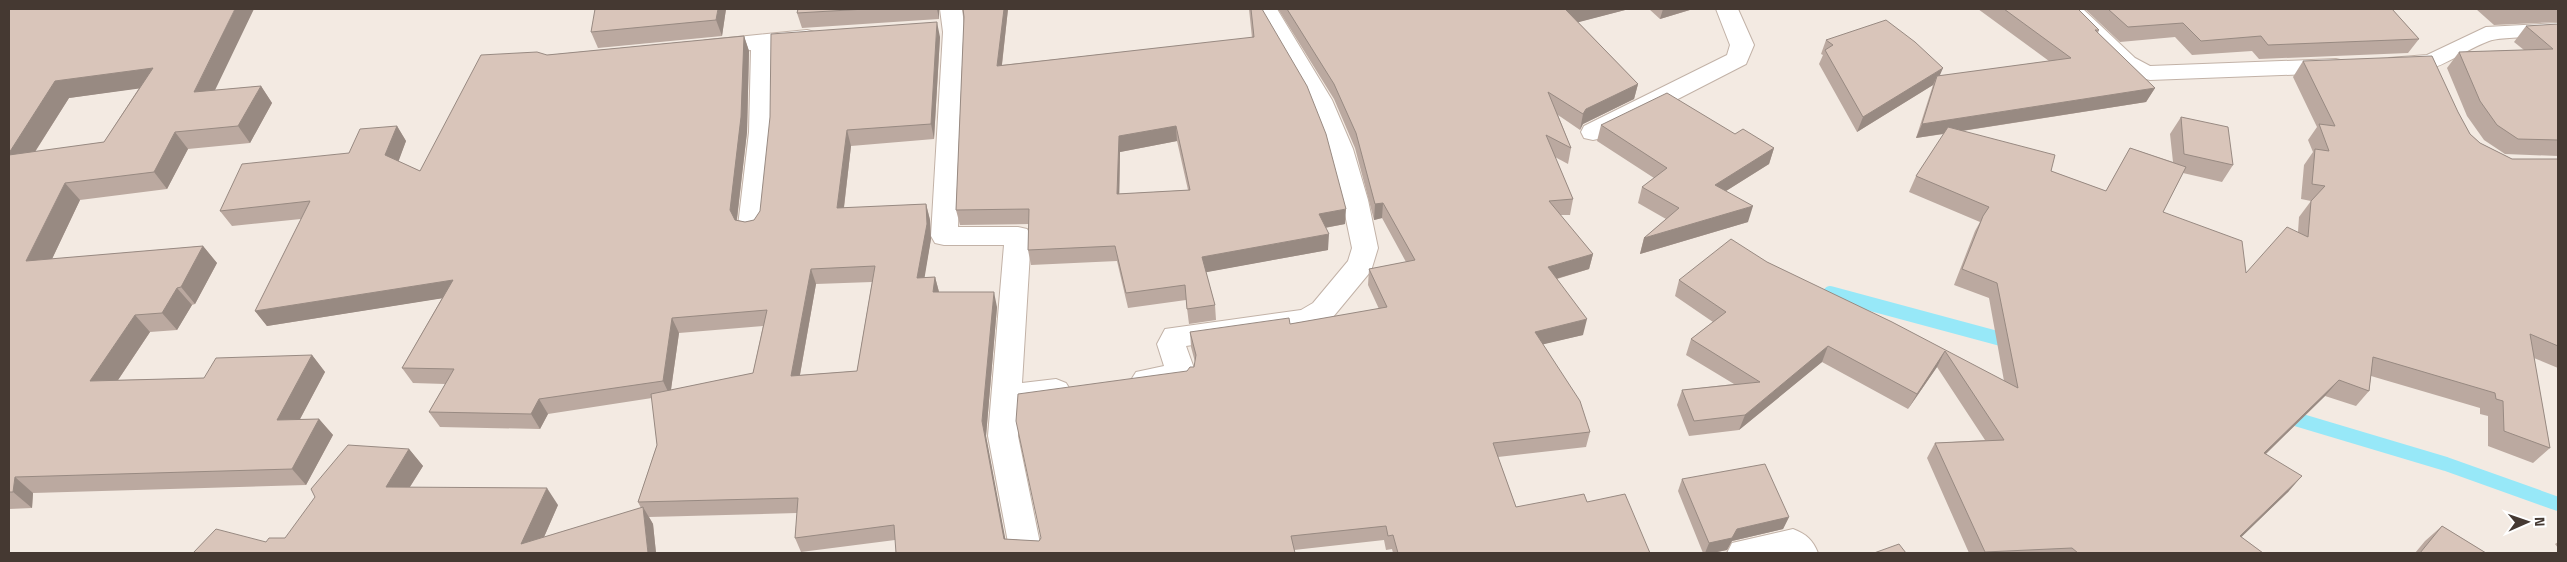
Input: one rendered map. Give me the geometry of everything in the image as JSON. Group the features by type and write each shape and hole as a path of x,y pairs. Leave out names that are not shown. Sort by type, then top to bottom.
{"street":[{"path":"1120,383 1178,376 1180,371 1171,344 1175,337 1306,320 1324,310 1361,264 1365,248 1355,200 1340,149 1320,100 1266,9"},
{"path":"1593,132 1738,59 1742,45 1727,9"},
{"path":"2070,9 2127,63 2137,70 2150,73 2363,64 2434,71 2486,34 2558,30"},
{"path":"946,22 944,236 1018,236 1003,436 1026,553"},
{"path":"685,49 829,35"},
{"path":"751,226 761,132 763,41"},
{"path":"2413,42 2434,71"},
{"path":"1005,397 1082,388"},
{"path":"1743,553 1793,543 1802,553"}],"building":[{"path":"9,9 235,9 194,92 261,86 238,126 175,132 154,172 65,183 26,261 203,246 181,287 177,288 162,313 135,315 90,381 204,378 216,358 312,355 277,420 319,419 292,469 15,477 13,492 9,492 9,155 104,142 153,68 55,81 9,153"},
{"path":"595,9 718,9 716,20 591,32"},
{"path":"798,9 866,9 797,13"},
{"path":"963,9 1004,9 997,66 1254,37 1251,9 1262,9 1307,86 1326,134 1346,209 1319,214 1329,234 1202,257 1215,305 1187,309 1185,285 1126,293 1115,246 1028,250 1029,209 956,210","holes":["1176,126 1190,190 1117,194 1119,136"]},
{"path":"1287,9 1573,9 1566,10 1638,84 1586,109 1583,114 1548,92 1571,148 1546,135 1573,199 1549,201 1593,254 1548,267 1587,319 1535,332 1580,401 1590,432 1493,443 1516,507 1584,494 1587,502 1625,494 1650,553 1398,553 1393,535 1388,536 1386,526 1291,536 1295,553 896,553 894,525 795,538 798,498 638,502 657,445 651,394 753,373 767,310 672,318 663,381 539,399 531,414 429,412 454,369 402,368 453,280 255,311 310,201 220,211 242,164 349,153 360,129 397,126 385,155 420,171 481,55 537,52 547,55 744,36 741,117 730,210 735,220 745,222 754,220 760,211 770,117 771,34 937,22 931,124 847,130 837,208 926,204 927,224 917,278 935,277 933,292 994,292 982,421 1004,539 1039,541 1041,538 1016,421 1018,394 1187,371 1190,367 1194,367 1196,355 1190,332 1289,318 1290,324 1387,307 1369,269 1415,260 1383,203 1375,204 1356,133 1334,84","holes":["875,266 857,371 791,376 811,269"]},
{"path":"2004,9 2078,9 2099,30 2095,30 2155,88 1922,124 1937,76 2071,58"},
{"path":"2108,9 2392,9 2419,39 2268,45 2261,36 2201,41 2183,23 2128,27"},
{"path":"1886,20 1915,42 1943,68 1863,117 1825,50 1833,45 1826,40"},
{"path":"2558,24 2558,140 2518,139 2497,125 2480,101 2459,52 2553,49 2526,26"},
{"path":"2432,56 2470,134 2480,143 2512,159 2558,159 2558,346 2530,334 2550,448 2504,431 2503,401 2496,399 2495,393 2373,357 2369,391 2339,380 2264,453 2302,476 2240,536 2263,553 2078,553 2072,548 1985,552 1935,443 2004,440 1945,351 1917,394 1828,346 1745,415 1694,421 1682,390 1760,382 1691,339 1726,312 1679,280 1731,239 1767,262 1892,322 2018,388 1997,283 1962,269 1983,216 1989,207 1916,176 1948,127 2055,155 2051,171 2106,191 2130,148 2186,167 2163,212 2242,241 2246,273 2287,227 2308,237 2311,201 2325,186 2312,184 2315,149 2329,151 2319,124 2335,126 2303,61"},
{"path":"1667,93 1735,134 1743,129 1774,148 1715,185 1753,206 1644,238 1679,208 1642,187 1667,168 1601,125"},
{"path":"2181,117 2228,127 2233,165 2184,154"},
{"path":"348,445 409,449 386,487 547,488 521,544 643,507 648,553 193,553 216,529 266,542 269,538 285,538 315,497 311,489"},
{"path":"1765,464 1789,517 1737,529 1732,538 1709,543 1682,479"},
{"path":"2442,526 2486,553 2420,553"},
{"path":"1899,544 1906,553 1874,553"}],"waterway":[{"path":"1830,293 2012,342"},
{"path":"2285,416 2446,464 2558,504"}]}
